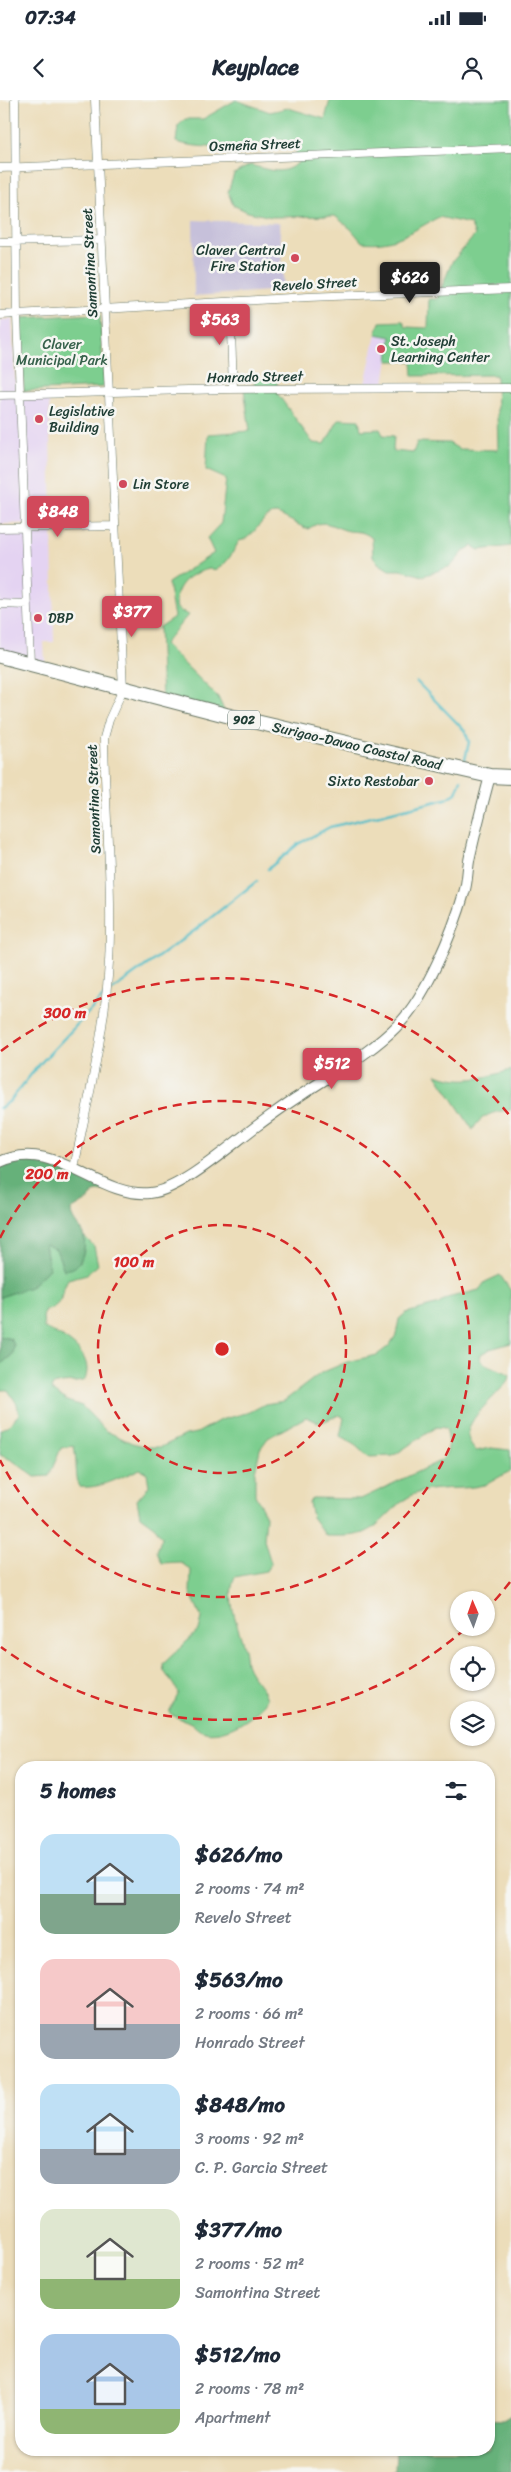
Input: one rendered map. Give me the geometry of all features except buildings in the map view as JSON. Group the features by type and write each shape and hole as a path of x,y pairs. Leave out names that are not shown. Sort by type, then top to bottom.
{"highway":[{"name":"Surigao-Davao Coastal Road","path":"0,656 226,715 490,776 511,777"}],"street":[{"path":"15,100 17,315 30,664"},
{"name":"Samontina Street","path":"74,1168 103,1026 109,963 110,911 104,738 109,720 123,689 94,100"},
{"name":"Osmeña Street","path":"0,168 511,148"},
{"path":"0,242 101,240"},
{"name":"Revelo Street","path":"0,315 511,289"},
{"path":"230,302 233,389"},
{"name":"Honrado Street","path":"0,395 233,389 511,388"},
{"path":"0,528 115,526"},
{"path":"0,604 28,604"},
{"path":"0,1162 9,1157 25,1155 55,1160 129,1192 155,1192 178,1183 299,1096 350,1064 399,1024 413,1006 429,978 460,905 490,776"}],"shaded area":[{"path":"193,220 280,223 284,290 194,296"},
{"path":"12,319 16,399 49,398 52,523 0,524 0,320"},
{"name":"St. Joseph Learning Center","path":"376,334 391,337 384,384 365,384"},
{"path":"0,532 52,532 54,642 44,642 45,664 0,653"}],"green space":[{"path":"236,100 270,112 288,108 325,119 330,100 511,100 511,546 479,550 472,546 465,550 451,566 423,576 401,570 389,570 378,563 373,556 372,538 364,533 346,530 325,523 308,529 276,514 271,515 250,536 239,541 230,557 221,567 201,571 183,583 177,594 177,609 188,615 164,644 218,697 226,715 162,699 159,627 174,617 168,583 214,553 207,538 221,523 226,479 206,470 208,434 250,431 244,389 253,389 256,376 263,379 277,379 277,393 313,443 325,444 339,419 359,420 361,430 380,429 383,435 394,436 393,451 413,453 417,442 449,443 459,449 498,450 496,375 413,376 412,361 388,361 391,337 376,334 380,322 403,321 406,327 428,328 429,299 437,299 452,262 475,235 470,224 439,217 393,240 374,243 362,242 351,229 335,216 272,217 248,212 233,205 228,192 234,174 250,165 281,171 298,163 295,147 283,140 257,145 229,147 188,145 176,142 178,126 185,119 203,119"},
{"name":"Claver Municipal Park","path":"100,314 104,387 24,391 20,318"},
{"path":"511,1070 511,1110 499,1111 484,1117 473,1130 436,1074 456,1079 474,1079"},
{"path":"10,1161 45,1161 92,1180 105,1190 94,1192 89,1199 71,1210 72,1217 81,1231 85,1242 84,1252 78,1264 74,1268 64,1270 56,1249 45,1244 49,1269 30,1287 0,1297 0,1165"},
{"path":"84,1236 94,1246 98,1265 87,1274 68,1279 59,1302 45,1311 43,1317 44,1328 61,1336 82,1354 86,1362 87,1371 85,1380 53,1385 51,1390 67,1401 82,1406 106,1431 132,1443 148,1447 161,1447 186,1435 197,1433 220,1420 250,1412 265,1404 284,1401 321,1373 347,1362 377,1355 389,1346 396,1335 399,1319 406,1313 439,1304 447,1298 479,1290 485,1282 500,1275 511,1291 511,1343 490,1349 481,1354 480,1360 510,1375 473,1421 469,1431 469,1441 476,1451 491,1448 510,1450 511,1471 484,1485 420,1492 406,1499 376,1526 364,1533 350,1536 326,1536 312,1517 309,1503 312,1498 361,1499 442,1460 447,1452 448,1444 446,1428 436,1427 393,1456 368,1457 356,1446 340,1436 344,1418 339,1415 320,1423 306,1417 268,1438 260,1449 255,1472 255,1495 266,1516 264,1540 271,1563 266,1571 235,1577 231,1594 246,1663 263,1689 267,1699 256,1713 248,1719 239,1725 219,1732 210,1733 200,1730 191,1723 169,1712 179,1693 164,1671 163,1664 199,1630 202,1618 190,1592 191,1570 180,1562 162,1563 157,1551 162,1537 155,1527 140,1516 137,1500 149,1486 147,1473 140,1469 102,1485 79,1487 74,1446 61,1448 49,1476 35,1477 12,1460 0,1455 0,1430 10,1424 19,1414 17,1404 8,1390 0,1390 0,1365 13,1354 14,1345 11,1339 0,1336 0,1297 30,1287 49,1269 45,1243 56,1249 64,1270 80,1262 84,1251"},
{"path":"0,1336 11,1339 14,1345 13,1354 0,1365"},
{"path":"511,2415 511,2472 392,2472 395,2470 396,2456 495,2456 495,2419 503,2420"}],"waterway":[{"path":"417,682 465,731 469,742 464,764"},
{"path":"268,869 298,844 330,827 446,799 456,793 461,780"},
{"path":"108,993 194,931 257,881"},
{"path":"0,1108 10,1101 37,1067 104,996"}],"place":[{"name":"Claver Central Fire Station","path":"295,258"},
{"name":"St. Joseph Learning Center","path":"381,349"},
{"name":"Legislative Building","path":"39,419"},
{"name":"Lin Store","path":"123,484"},
{"name":"DBP","path":"38,618"},
{"name":"Sixto Restobar","path":"429,781"}]}
